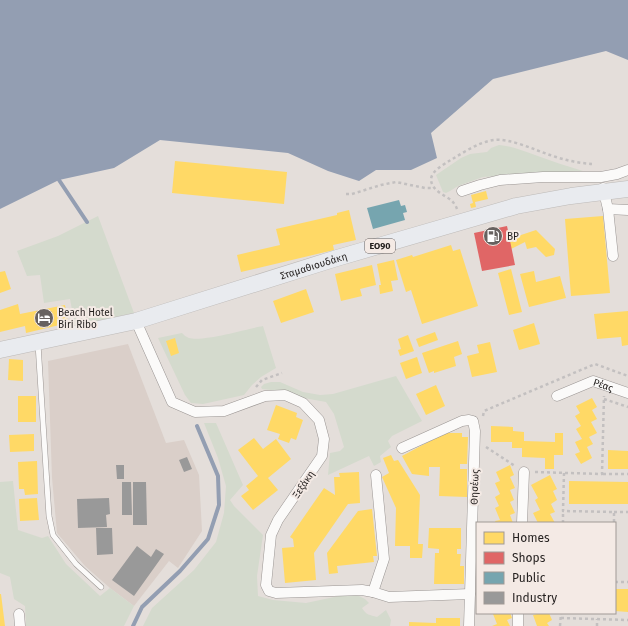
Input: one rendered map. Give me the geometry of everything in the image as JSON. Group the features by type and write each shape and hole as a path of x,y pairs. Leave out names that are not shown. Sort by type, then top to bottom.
{"main road":[{"name":"Σταμαθιουδάκη","path":"0,350 136,321 330,260 516,206 571,196 602,185 628,189"}],"street":[{"path":"462,190 500,180 543,177 602,185 617,174 628,170"},
{"path":"602,185 608,209 612,256"},
{"path":"608,209 628,210"},
{"name":"Ξεξάκη","path":"136,321 172,402 195,412 224,411 265,396 285,395 303,403 319,420 324,439 322,456 278,520 271,535 266,585 269,591 276,593 362,590 389,597 470,594"},
{"name":"Ρέας","path":"557,396 593,381 628,393"},
{"name":"Θησέως","path":"402,448 462,421 473,421 475,430 469,626"},
{"path":"522,522 524,472"},
{"path":"373,592 384,559 376,475"},
{"path":"19,614 20,626"},
{"path":"518,614 518,626"}],"lane":[{"path":"38,342 49,516 52,535 76,564 101,587"}],"path":[{"path":"461,222 457,208 453,202 434,188 431,180 432,175 440,166 481,144 495,140 506,141 567,161 583,164 594,164"},
{"path":"346,194 352,194 396,182 424,188 434,188"},
{"path":"483,418 484,411 595,364 628,376"},
{"path":"602,474 605,386"},
{"path":"604,399 628,406"},
{"path":"483,446 524,472 628,474"},
{"path":"563,522 564,473"},
{"path":"563,511 628,512"},
{"path":"614,512 614,522"},
{"path":"616,582 628,582"},
{"path":"560,626 561,614"},
{"path":"561,618 628,620"},
{"path":"597,626 598,619"}],"shaded area":[{"path":"499,145 508,146 583,171 483,177 458,186 446,193 443,192 436,175 461,158 470,154 487,152 491,148"},
{"path":"98,216 134,313 75,326 70,299 44,303 40,275 27,276 17,251 58,236"},
{"path":"263,326 276,368 261,377 244,395 203,404 191,403 185,395 158,338 182,333 186,337 196,339 225,335"},
{"path":"128,344 166,443 184,440 199,475 202,531 178,568 169,561 134,606 110,588 85,566 57,533 52,478 48,361"},
{"path":"396,376 422,421 392,436 388,441 391,447 380,456 381,462 374,466 369,456 328,475 330,453 340,451 344,447 334,414 326,402 304,398 288,392 262,389 261,387 264,384 271,382 280,382 303,392 320,395 333,394"},
{"path":"204,423 216,423 243,485 230,500 234,506 263,535 257,576 258,596 273,600 306,603 339,596 357,595 369,603 362,608 368,614 377,617 386,610 391,620 390,626 143,626 152,608 194,570 216,542 224,513 226,486 218,458"},
{"path":"13,481 18,530 42,538 48,536 66,564 100,596 110,588 134,606 124,626 26,626 25,606 14,599 10,577 0,573 0,482"}],"water":[{"path":"0,0 628,0 628,60 606,51 493,79 431,133 437,158 411,170 376,170 359,181 328,171 288,153 160,140 114,168 59,180 0,209"}],"building: Homes":[{"path":"175,161 287,172 284,204 172,193"},
{"path":"486,191 488,199 475,202 476,207 471,208 470,204 473,203 471,195"},
{"path":"349,210 356,240 333,245 334,250 241,272 237,255 280,245 276,229 337,215 337,213"},
{"path":"603,216 610,293 571,296 565,219"},
{"path":"536,230 555,249 554,255 546,257 536,247 527,249 525,242 511,249 509,239"},
{"path":"451,245 453,251 460,249 478,306 422,324 411,290 406,292 396,260 412,255 413,257"},
{"path":"394,260 398,280 391,281 393,291 380,294 379,285 381,285 377,264"},
{"path":"372,265 376,285 360,289 362,296 341,301 335,274"},
{"path":"511,269 522,312 509,315 498,273"},
{"path":"5,271 11,289 0,293 0,272"},
{"path":"534,271 536,282 560,276 566,298 529,307 520,274"},
{"path":"306,289 314,312 281,323 273,301"},
{"path":"18,304 20,314 65,305 68,323 26,333 25,326 0,332 0,310"},
{"path":"628,311 628,345 622,346 621,337 597,339 594,314"},
{"path":"534,323 540,344 519,350 513,330"},
{"path":"435,332 438,340 419,347 416,339"},
{"path":"408,335 414,351 400,356 398,350 401,349 398,339"},
{"path":"175,338 179,353 171,356 166,341"},
{"path":"458,341 462,354 454,357 456,366 434,373 434,371 429,373 422,353"},
{"path":"490,342 497,372 472,377 467,356 479,353 477,345"},
{"path":"417,357 422,373 406,379 400,363"},
{"path":"9,359 23,360 23,381 8,380"},
{"path":"436,385 445,406 426,415 416,394"},
{"path":"18,396 36,396 36,422 18,422"},
{"path":"592,398 597,407 592,410 597,419 591,422 597,433 589,437 593,444 587,447 592,458 581,464 575,454 580,452 575,442 582,439 576,429 581,426 575,416 580,413 576,406"},
{"path":"276,405 297,413 296,417 303,420 296,440 291,438 289,443 278,439 280,434 267,430"},
{"path":"491,426 513,427 513,431 524,432 524,441 555,442 555,433 563,433 563,455 554,455 554,469 545,469 545,458 522,457 522,448 512,448 512,442 491,442"},
{"path":"445,433 462,433 462,437 468,437 467,464 460,464 460,469 467,469 467,497 439,496 440,467 429,467 429,476 412,474 402,456"},
{"path":"34,434 34,451 10,452 9,435"},
{"path":"254,438 263,449 276,439 291,459 268,478 278,490 253,510 241,496 249,490 246,486 258,476 238,450"},
{"path":"608,450 628,451 628,469 608,469"},
{"path":"391,455 394,461 398,460 420,495 418,544 423,544 422,558 410,558 410,546 395,546 396,508 382,477 389,473 383,458"},
{"path":"37,461 38,494 25,495 24,489 19,489 18,462"},
{"path":"510,465 514,475 510,477 515,488 510,490 514,500 510,502 515,513 510,515 513,522 495,521 500,520 495,508 499,506 495,497 500,494 495,483 500,481 496,472"},
{"path":"359,472 360,503 348,504 314,553 316,580 285,583 282,548 294,547 293,539 290,537 324,488 335,495 334,477 340,477 339,473"},
{"path":"550,475 557,489 553,491 557,500 551,504 555,512 550,514 554,522 538,522 533,513 540,510 535,500 538,498 531,485"},
{"path":"569,481 628,482 628,504 569,504"},
{"path":"37,498 39,520 20,521 19,499"},
{"path":"372,509 377,556 373,556 374,562 337,566 338,573 329,574 327,553 358,511"},
{"path":"429,528 461,528 461,549 457,549 457,554 461,554 460,566 464,566 464,584 434,584 435,553 439,553 439,549 428,548"},
{"path":"616,589 628,589 628,612 616,611"},
{"path":"1,594 5,626 0,626"},
{"path":"493,614 510,614 512,618 507,620 510,626 492,626 497,624"},
{"path":"549,614 552,620 547,623 549,626 537,626 533,615"},
{"path":"436,618 460,618 460,626 409,626 409,622 436,623"}],"building: Shops":[{"path":"507,226 515,265 482,271 474,233"}],"building: Public":[{"path":"399,200 401,206 405,205 407,212 403,213 405,220 373,229 367,208"}],"building: Industry":[{"path":"187,457 192,469 184,472 179,460"},
{"path":"116,465 124,465 124,479 117,479"},
{"path":"122,482 131,482 132,515 122,515"},
{"path":"133,482 146,482 147,525 133,525"},
{"path":"109,498 110,514 106,515 107,527 78,528 77,499"},
{"path":"96,528 112,528 113,554 97,555"},
{"path":"137,546 151,557 156,549 164,554 134,596 112,580"}],"waterway":[{"path":"59,180 87,222"},
{"path":"133,626 142,607 180,571 208,539 219,505 218,476 197,426"}],"place":[{"name":"BP","path":"493,236"},
{"name":"Beach Hotel Biri Ribo","path":"44,318"}]}
